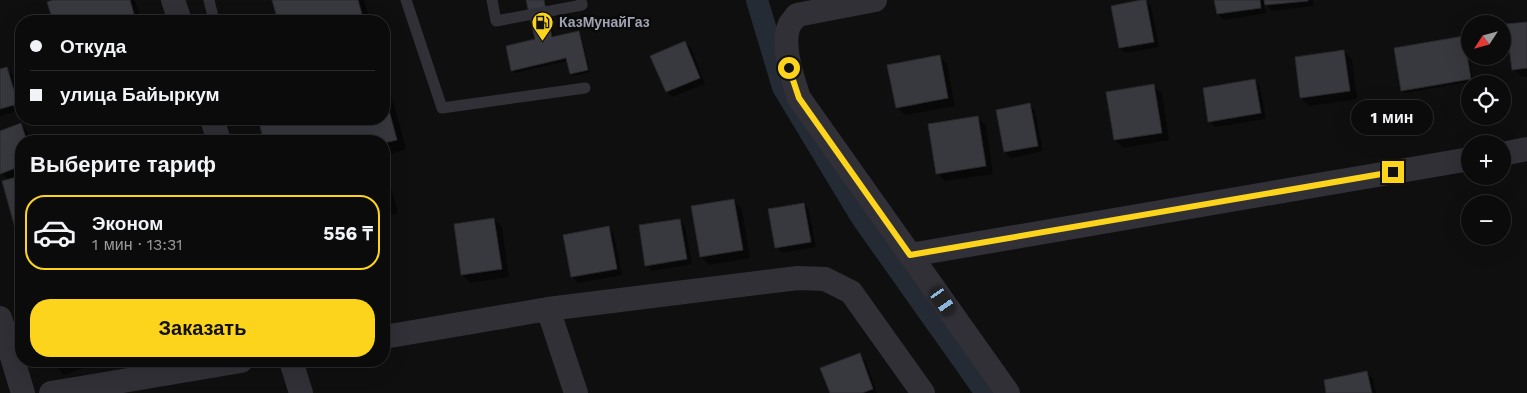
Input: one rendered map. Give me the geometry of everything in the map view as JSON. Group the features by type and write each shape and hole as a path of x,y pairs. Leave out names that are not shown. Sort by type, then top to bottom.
{"street":[{"path":"173,0 178,15"},
{"path":"875,0 798,15 790,25 787,38 789,68 799,98 1008,393"},
{"path":"1511,152 1527,149"},
{"path":"910,255 1461,161"},
{"path":"390,336 548,309 798,278 825,279 851,292 924,393"},
{"path":"548,309 576,393"},
{"path":"0,318 15,367"},
{"path":"15,367 23,393"},
{"path":"51,393 205,367"},
{"path":"293,367 301,393"}],"lane":[{"path":"208,0 212,15"},
{"path":"406,0 442,108 585,88"},
{"path":"492,0 496,21 582,5 581,0"}],"building":[{"path":"53,0 130,0 134,15 51,15 47,2"},
{"path":"272,0 358,0 362,15 276,15"},
{"path":"526,0 544,0 552,37 579,31 588,70 570,74 566,58 511,71 506,46 535,39"},
{"path":"1146,0 1154,42 1119,48 1111,6"},
{"path":"1214,0 1260,0 1261,8 1217,14"},
{"path":"1264,0 1308,0 1308,1 1265,5"},
{"path":"1527,22 1527,68 1512,70 1511,24"},
{"path":"1461,37 1461,65 1469,65 1470,75 1461,75 1461,81 1401,91 1394,48"},
{"path":"685,41 700,78 666,92 650,56"},
{"path":"1344,50 1350,91 1300,98 1295,57"},
{"path":"940,55 948,98 896,108 887,65"},
{"path":"7,67 15,94 15,105 0,109 0,69"},
{"path":"1255,79 1261,113 1208,122 1203,88"},
{"path":"1154,84 1162,133 1114,140 1106,92"},
{"path":"1030,103 1038,146 1004,152 996,110"},
{"path":"390,114 397,140 390,142 390,135 262,135 260,125 390,125"},
{"path":"978,116 986,166 936,174 928,124"},
{"path":"16,125 22,125 25,135 15,135 15,168 0,174 0,131"},
{"path":"15,178 15,228 2,181"},
{"path":"734,199 743,250 700,257 691,206"},
{"path":"804,203 811,242 775,248 768,209"},
{"path":"494,218 502,269 461,275 454,224"},
{"path":"680,219 687,259 645,266 639,225"},
{"path":"609,226 617,269 571,277 563,235"},
{"path":"860,353 873,389 862,393 830,393 820,368"},
{"path":"1367,371 1372,393 1326,393 1324,380"}],"waterway":[{"path":"757,0 783,87 862,218 986,393"}],"place":[{"name":"КазМунайГаз","path":"543,41"}],"route":[{"path":"789,68 799,98 910,255 1393,172"}]}
